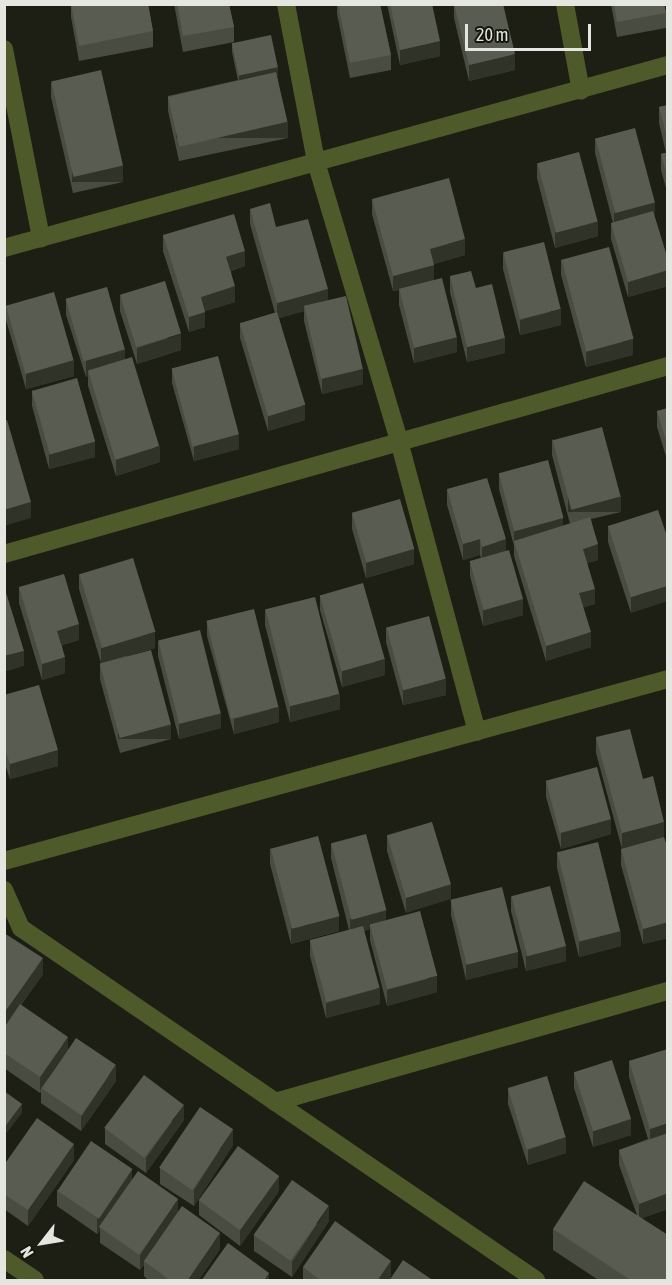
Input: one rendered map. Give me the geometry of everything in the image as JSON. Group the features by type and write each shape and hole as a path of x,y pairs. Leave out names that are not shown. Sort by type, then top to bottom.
{"street":[{"path":"286,4 316,162 399,441 477,732"},
{"path":"565,4 581,91"},
{"path":"4,49 41,238"},
{"path":"4,248 581,91 668,65"},
{"path":"4,554 668,366"},
{"path":"4,861 668,680"},
{"path":"4,890 21,928 536,1281"},
{"path":"275,1102 668,991"},
{"path":"4,1259 35,1281"}],"building":[{"path":"71,4 148,4 153,31 79,46"},
{"path":"177,4 229,4 234,27 183,36"},
{"path":"338,4 380,4 391,55 350,63"},
{"path":"390,4 432,4 440,41 400,50"},
{"path":"454,4 503,4 515,54 469,65"},
{"path":"614,4 664,4 666,13 617,22"},
{"path":"271,35 278,67 239,76 232,43"},
{"path":"101,70 123,165 73,177 51,81"},
{"path":"276,72 287,122 179,147 168,97"},
{"path":"668,105 668,141 659,107"},
{"path":"635,128 655,202 615,213 595,139"},
{"path":"579,152 598,222 556,233 537,163"},
{"path":"668,152 668,179 661,154"},
{"path":"449,178 465,239 430,249 434,265 393,276 372,199"},
{"path":"270,203 276,227 308,219 328,289 277,303 250,209"},
{"path":"653,211 668,260 668,270 628,282 611,223"},
{"path":"234,214 245,251 226,257 235,286 201,297 205,312 189,317 163,235"},
{"path":"544,242 561,309 520,319 503,252"},
{"path":"609,247 634,339 586,351 562,260"},
{"path":"471,271 476,288 492,284 505,338 467,347 450,276"},
{"path":"442,278 457,337 414,348 399,289"},
{"path":"165,281 181,334 136,347 120,295"},
{"path":"107,287 125,349 84,361 66,299"},
{"path":"54,292 74,360 26,374 6,306"},
{"path":"346,296 363,369 321,379 304,306"},
{"path":"277,312 305,405 268,416 240,323"},
{"path":"218,356 239,434 193,447 172,368"},
{"path":"132,357 159,446 115,459 88,370"},
{"path":"77,378 95,441 50,454 32,391"},
{"path":"668,408 668,447 657,411"},
{"path":"4,420 7,420 31,502 4,510"},
{"path":"602,427 621,497 571,510 553,440"},
{"path":"548,460 564,518 514,531 499,473"},
{"path":"487,478 506,539 482,547 480,539 463,544 447,489"},
{"path":"400,499 414,549 366,563 352,513"},
{"path":"658,510 668,539 668,586 631,597 608,526"},
{"path":"590,517 598,544 583,549 595,589 579,593 591,632 546,646 514,541"},
{"path":"509,550 523,599 484,610 470,561"},
{"path":"133,558 156,632 102,648 79,574"},
{"path":"64,574 79,624 57,631 65,657 42,664 19,587"},
{"path":"363,583 385,659 342,671 320,595"},
{"path":"4,586 24,651 4,656"},
{"path":"315,597 339,694 290,706 266,609"},
{"path":"254,609 278,707 231,719 206,621"},
{"path":"429,616 446,679 403,690 386,627"},
{"path":"200,630 221,713 179,724 158,640"},
{"path":"151,650 171,724 120,738 100,664"},
{"path":"39,685 58,750 10,764 4,746 4,695"},
{"path":"630,729 643,779 653,776 664,822 622,833 596,737"},
{"path":"597,767 611,819 560,833 546,781"},
{"path":"432,822 451,884 406,898 387,836"},
{"path":"366,834 386,910 352,920 331,843"},
{"path":"318,836 339,916 292,929 271,849"},
{"path":"664,837 668,850 668,922 643,929 621,849"},
{"path":"598,842 620,931 580,941 557,852"},
{"path":"550,886 566,946 527,956 511,896"},
{"path":"502,887 518,952 467,965 451,900"},
{"path":"420,911 437,976 387,989 370,924"},
{"path":"363,926 380,988 326,1002 310,940"},
{"path":"4,933 43,958 4,1013"},
{"path":"20,1004 68,1037 40,1077 4,1053 4,1028"},
{"path":"76,1038 116,1065 82,1115 42,1089"},
{"path":"668,1049 668,1123 650,1129 629,1061"},
{"path":"612,1060 631,1119 593,1131 574,1072"},
{"path":"144,1075 184,1105 144,1158 104,1128"},
{"path":"547,1076 566,1137 527,1149 508,1088"},
{"path":"4,1091 22,1104 4,1128"},
{"path":"200,1107 233,1129 192,1190 159,1168"},
{"path":"37,1118 74,1144 28,1210 4,1194 4,1165"},
{"path":"668,1133 668,1193 639,1204 619,1150"},
{"path":"91,1141 132,1169 99,1219 57,1191"},
{"path":"238,1146 279,1176 240,1230 199,1200"},
{"path":"138,1171 178,1199 139,1255 99,1227"},
{"path":"292,1180 329,1206 290,1261 254,1235"},
{"path":"584,1181 668,1235 668,1281 632,1281 553,1229"},
{"path":"182,1206 220,1233 187,1281 171,1281 144,1261"},
{"path":"335,1221 391,1261 377,1281 321,1281 303,1267"},
{"path":"228,1243 269,1273 264,1281 201,1281"},
{"path":"403,1260 434,1281 389,1281"}]}
